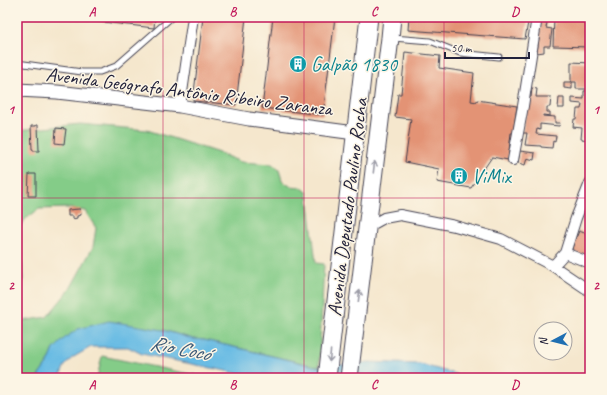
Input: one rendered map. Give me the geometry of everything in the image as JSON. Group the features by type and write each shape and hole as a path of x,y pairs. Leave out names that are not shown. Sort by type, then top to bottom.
{"main road":[{"name":"Avenida Deputado Paulino Rocha","path":"327,378 369,17"},
{"name":"Avenida Deputado Paulino Rocha","path":"349,378 392,17"}],"street":[{"path":"180,106 193,17"},
{"path":"513,160 537,17"},
{"name":"Avenida Geógrafo Antônio Ribeiro Zaranza","path":"17,90 57,92 180,106 249,119 355,133"},
{"path":"553,266 565,252 576,218 590,183"},
{"path":"366,228 384,218 400,215 455,226 501,239 553,266 590,291"},
{"path":"565,252 590,263"}],"lane":[{"path":"17,63 82,72 100,72 116,66 172,17"},
{"path":"390,38 430,41 460,53 499,57"}],"green space":[{"path":"80,124 147,130 216,152 241,162 272,164 279,170 282,180 285,183 290,186 301,187 307,192 316,263 324,264 319,367 204,340 193,339 163,330 54,349 49,361 37,378 17,378 17,322 47,317 70,289 93,247 96,228 85,211 68,208 39,209 23,221 17,234 17,131"},
{"path":"17,242 22,265 23,282 17,288"},
{"path":"102,356 209,378 97,378"}],"water":[{"name":"Rio Cocó","path":"109,321 163,330 193,339 204,340 319,367 369,362 420,364 469,378 261,378 142,354 128,347 91,347 72,358 64,367 60,378 37,378 49,361 54,349 65,338 78,329"}],"building":[{"path":"69,17 155,17 154,28"},
{"path":"203,17 246,17 236,105 193,101"},
{"path":"273,17 335,17 323,115 262,108"},
{"path":"409,17 529,17 525,39 408,30"},
{"path":"554,17 590,17 590,47 553,46"},
{"path":"541,22 547,23 546,28 552,29 550,46 544,46 544,52 537,53"},
{"path":"405,52 440,56 439,68 474,73 471,101 477,102 477,100 517,106 513,133 511,133 508,160 492,157 471,188 437,182 439,169 405,162 411,119 395,117 398,94 401,94"},
{"path":"571,62 590,63 590,89 576,89 576,82 571,82"},
{"path":"564,82 572,82 572,89 564,88"},
{"path":"532,88 537,89 536,97 551,97 550,107 547,107 547,112 550,112 550,116 543,116 555,117 555,123 560,123 559,126 540,124 540,130 537,129 536,134 556,136 555,142 553,141 552,148 525,145 527,133 522,133"},
{"path":"584,91 590,91 590,140 581,139 582,128 573,127 577,109 581,109 582,104 572,103 572,98 584,99"},
{"path":"559,98 564,98 564,108 558,108"},
{"path":"38,125 39,151 33,151 31,126"},
{"path":"56,128 66,129 64,144 55,143"},
{"path":"520,151 535,153 534,160 527,158 525,165 518,163"},
{"path":"29,174 36,174 36,196 28,196"},
{"path":"80,209 81,215 77,216 77,218 73,219 73,216 68,216 68,210"},
{"path":"579,231 590,235 590,258 574,252 572,248"}],"place":[{"name":"Galpão 1830","path":"298,64"},
{"name":"ViMix","path":"459,176"}]}
